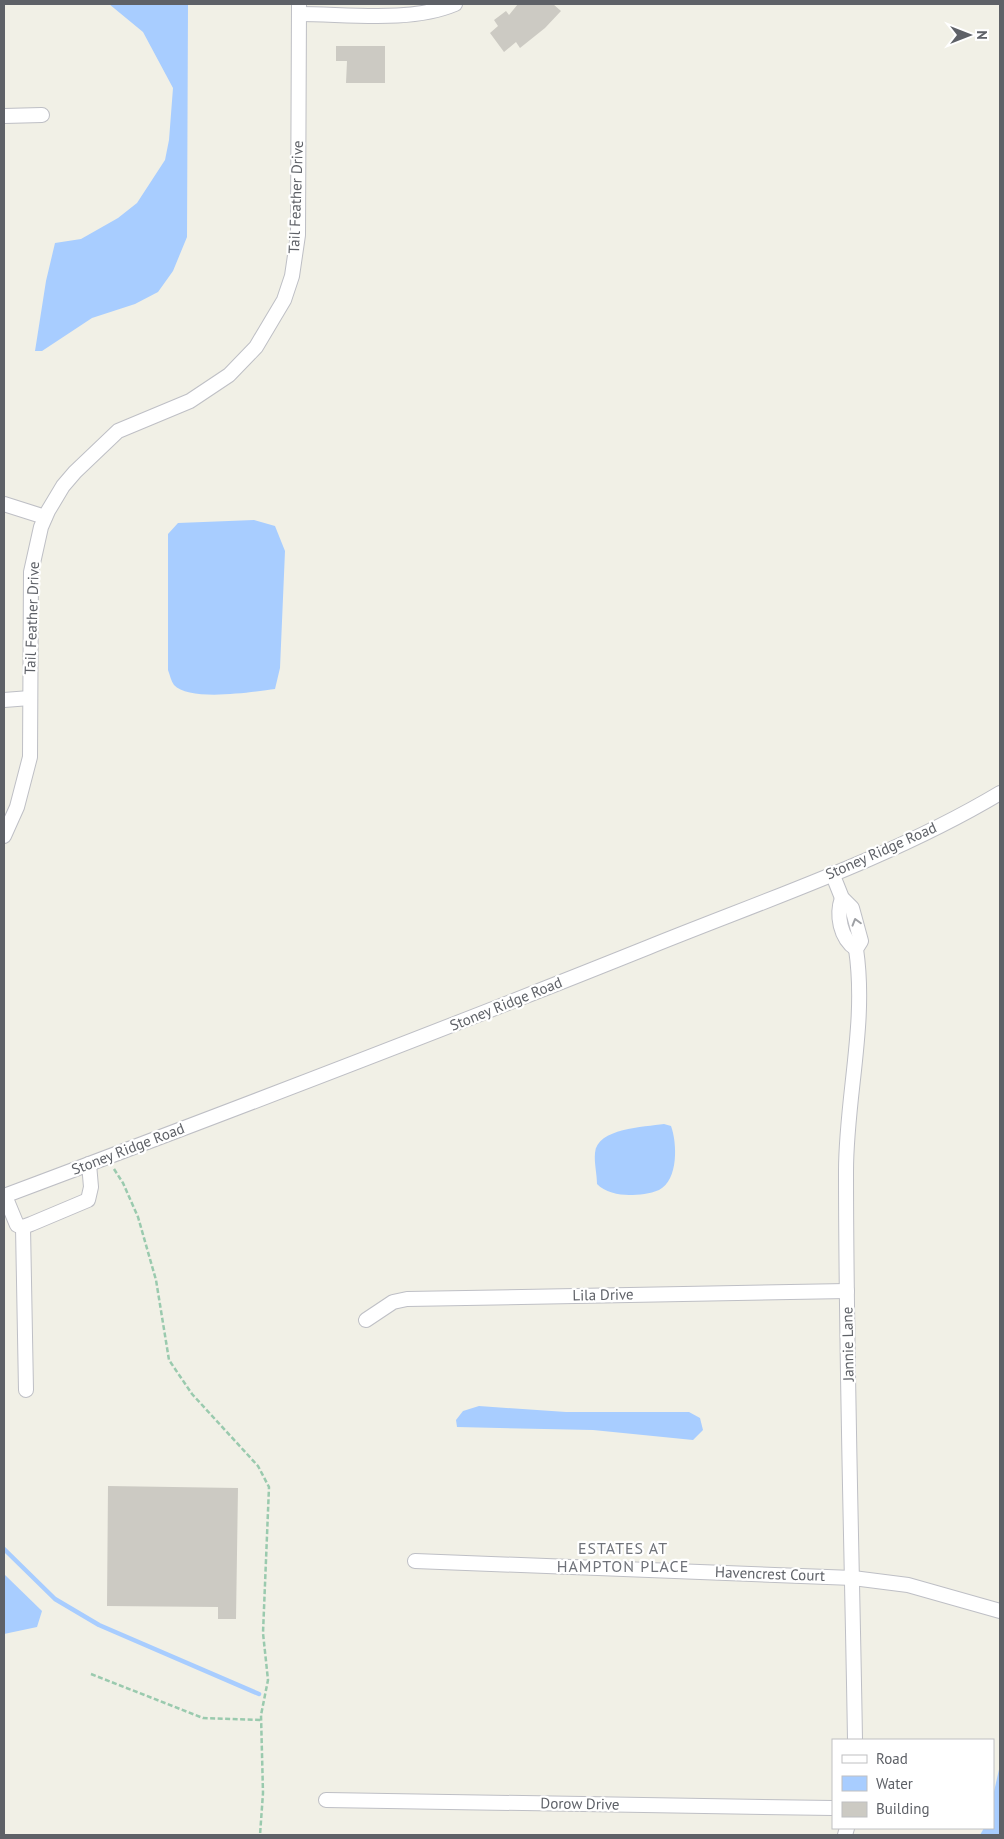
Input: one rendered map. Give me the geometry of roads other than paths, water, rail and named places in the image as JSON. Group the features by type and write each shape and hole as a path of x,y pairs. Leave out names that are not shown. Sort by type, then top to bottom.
{"street":[{"path":"299,9 412,14 442,9 455,4"},
{"name":"Tail Feather Drive","path":"4,836 17,807 28,767 30,572 35,547 45,517 63,486 105,441 132,424 200,396 229,375 256,348 279,311 292,276 298,235 299,9"},
{"path":"4,116 42,115"},
{"path":"4,504 45,517"},
{"path":"4,700 30,698"},
{"name":"Stoney Ridge Road","path":"4,1196 510,1003 832,874 943,824 1000,793"},
{"name":"Jannie Lane","path":"832,874 842,898 837,911 847,943 856,949 860,992 847,1139 847,1291 856,1739"},
{"path":"4,1196 18,1225 23,1227 84,1204 91,1187 89,1164"},
{"path":"23,1227 26,1390"},
{"name":"Lila Drive","path":"366,1320 393,1302 407,1299 847,1291"},
{"name":"Havencrest Court","path":"415,1560 853,1578 908,1585 1000,1611"},
{"name":"Dorow Drive","path":"326,1800 832,1808"}],"water":[{"path":"109,4 188,4 187,237 173,271 158,292 135,304 92,318 42,351 35,351 46,281 55,243 81,239 118,218 137,203 165,160 169,140 173,88 143,32"},
{"path":"254,520 275,526 285,551 280,668 275,689 207,695 182,690 174,685 168,670 168,534 178,523"},
{"path":"664,1124 671,1126 675,1151 673,1170 666,1185 652,1192 629,1195 612,1192 597,1184 595,1153 598,1145 604,1138 623,1130"},
{"path":"479,1406 566,1412 689,1412 700,1418 703,1430 693,1440 593,1430 457,1427 456,1420 463,1411"},
{"path":"4,1574 42,1611 37,1627 4,1634"},
{"path":"1000,1765 1000,1835 980,1835 983,1829 994,1829 994,1792"}],"waterway":[{"path":"4,1549 55,1599 99,1625 259,1694"}],"district":[{"name":"ESTATES AT HAMPTON PLACE","path":"623,1557"}]}
